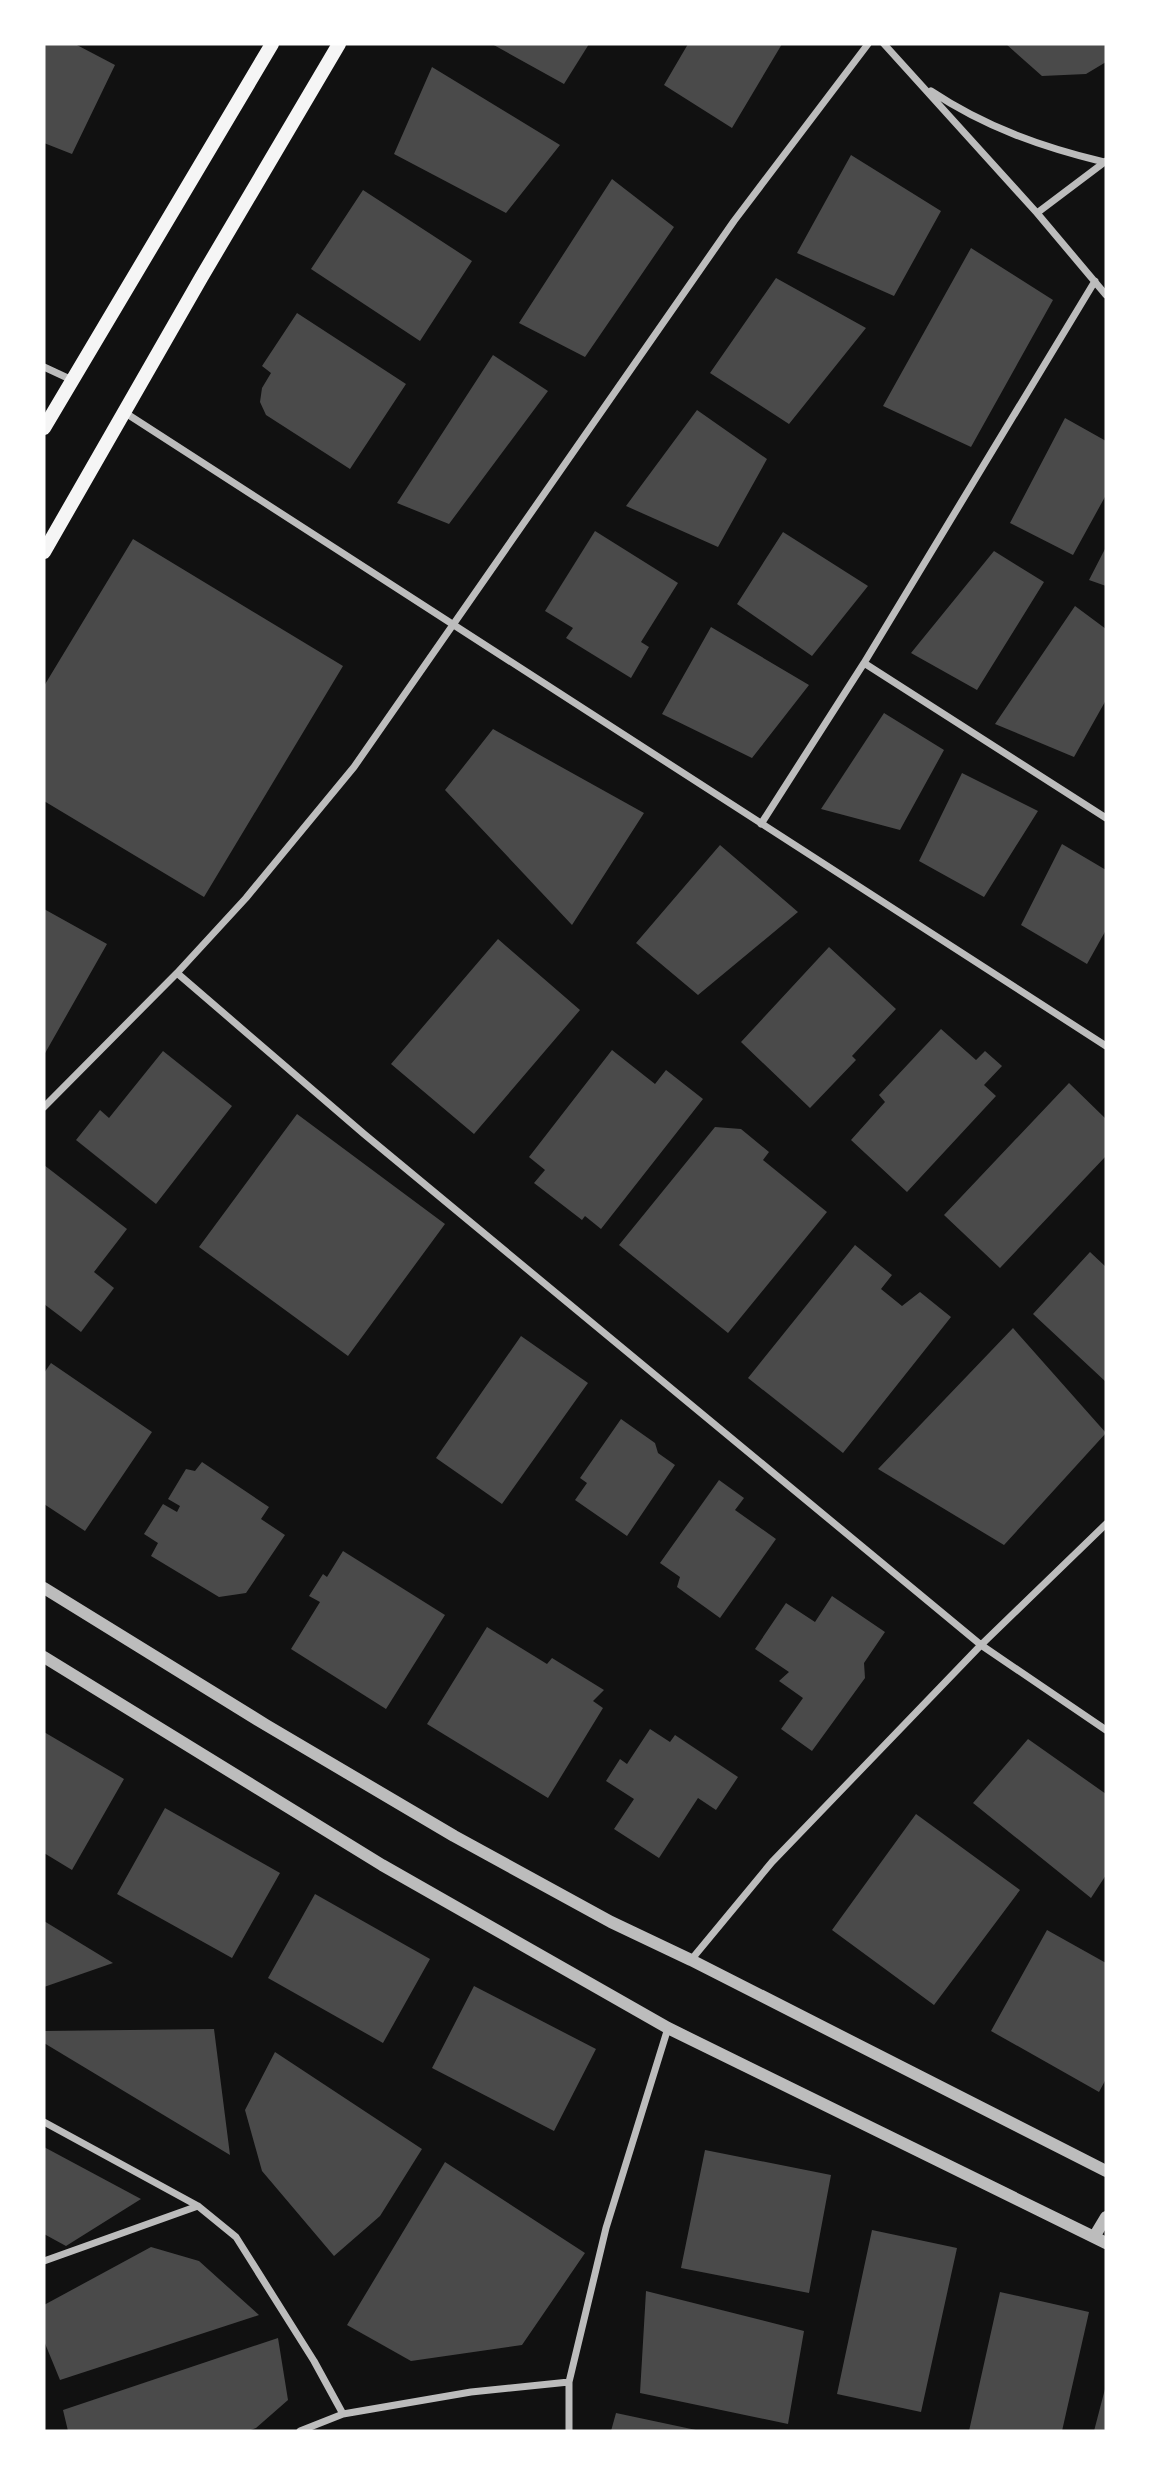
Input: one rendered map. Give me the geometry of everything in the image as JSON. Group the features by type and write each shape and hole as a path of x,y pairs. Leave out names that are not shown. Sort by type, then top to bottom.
{"main road":[{"path":"44,428 272,44"},
{"path":"44,552 339,44"}],"street":[{"path":"44,1107 177,973 246,898 354,767 734,221 868,44"},
{"path":"884,44 1037,213 1106,295"},
{"path":"921,84 954,107 1026,141 1105,161"},
{"path":"1037,213 1105,161"},
{"path":"761,824 864,663 1095,281"},
{"path":"44,367 72,380"},
{"path":"124,412 1106,1046"},
{"path":"864,663 1106,818"},
{"path":"177,973 365,1134 981,1645 1106,1730"},
{"path":"691,1960 772,1862 981,1645 1106,1524"},
{"path":"44,1588 266,1725 454,1836 611,1922 1106,2171"},
{"path":"44,1657 382,1865 668,2028 1100,2240 1106,2217"},
{"path":"569,2431 569,2382 606,2228 668,2028"},
{"path":"44,2122 198,2206 236,2237 314,2361 343,2414"},
{"path":"44,2261 198,2206"},
{"path":"300,2431 343,2414 471,2392 569,2382"}],"building":[{"path":"44,44 75,44 115,65 72,154 44,143"},
{"path":"492,44 589,44 564,84"},
{"path":"688,44 782,44 732,128 664,85"},
{"path":"1006,44 1106,44 1106,62 1086,74 1042,76"},
{"path":"432,67 560,145 506,213 394,154"},
{"path":"851,155 941,211 894,296 797,253"},
{"path":"612,179 674,227 585,357 519,323"},
{"path":"363,190 472,261 420,341 311,269"},
{"path":"971,248 1053,300 971,447 883,406"},
{"path":"776,278 866,328 789,424 710,373"},
{"path":"297,313 406,384 350,469 266,415 260,402 262,388 271,373 262,366"},
{"path":"493,355 548,391 449,524 397,503"},
{"path":"697,410 767,459 718,547 626,506"},
{"path":"1065,418 1106,441 1106,495 1073,555 1010,523"},
{"path":"595,531 678,583 641,642 649,647 631,678 566,638 573,628 545,611"},
{"path":"783,532 868,586 812,656 737,604"},
{"path":"133,539 343,666 204,897 44,801 44,686"},
{"path":"1106,547 1106,586 1089,580"},
{"path":"994,551 1044,582 977,690 911,653"},
{"path":"1075,606 1106,629 1106,700 1074,757 995,724"},
{"path":"711,627 809,685 752,758 662,714"},
{"path":"884,713 944,750 900,830 821,809"},
{"path":"493,729 644,813 572,925 445,790"},
{"path":"962,773 1038,811 984,897 919,861"},
{"path":"1062,844 1106,870 1106,930 1087,964 1021,925"},
{"path":"720,845 798,912 698,995 636,943"},
{"path":"44,909 107,944 44,1055"},
{"path":"498,939 580,1010 474,1134 391,1064"},
{"path":"829,947 896,1009 852,1056 856,1060 810,1108 741,1042"},
{"path":"941,1029 976,1060 985,1051 1002,1066 984,1085 996,1096 907,1192 851,1140 885,1102 879,1095"},
{"path":"612,1050 655,1084 666,1070 703,1099 601,1229 585,1216 582,1220 534,1183 545,1170 529,1157"},
{"path":"163,1051 232,1106 156,1204 76,1140 100,1110 109,1118"},
{"path":"1069,1083 1106,1119 1106,1156 1000,1268 944,1215"},
{"path":"297,1114 445,1224 348,1356 199,1247"},
{"path":"715,1127 741,1129 769,1152 763,1160 827,1212 728,1333 619,1245"},
{"path":"44,1165 127,1229 94,1272 114,1288 81,1332 44,1304"},
{"path":"855,1245 892,1275 881,1289 902,1306 920,1292 951,1317 843,1453 748,1378"},
{"path":"1090,1252 1106,1267 1106,1382 1033,1314"},
{"path":"1013,1328 1106,1433 1004,1545 878,1469"},
{"path":"521,1336 588,1383 502,1504 436,1458"},
{"path":"51,1363 152,1432 85,1531 44,1504 44,1373"},
{"path":"621,1419 655,1443 658,1453 675,1465 627,1536 575,1500 587,1483 580,1478"},
{"path":"202,1462 269,1507 261,1519 285,1535 246,1593 219,1597 151,1556 158,1543 144,1534 163,1504 177,1512 180,1506 168,1499 186,1469 195,1471"},
{"path":"719,1480 744,1498 735,1510 776,1539 720,1618 677,1587 680,1577 660,1563"},
{"path":"343,1551 445,1615 386,1709 291,1649 320,1602 309,1596 323,1574 327,1577"},
{"path":"832,1596 885,1632 864,1663 865,1678 812,1751 781,1729 803,1698 779,1681 789,1672 755,1649 786,1603 815,1622"},
{"path":"487,1627 547,1664 552,1658 604,1690 593,1701 603,1708 548,1798 427,1724"},
{"path":"650,1729 670,1742 675,1735 738,1777 716,1810 698,1798 659,1858 614,1829 634,1799 606,1781 620,1759 627,1764"},
{"path":"44,1732 124,1779 72,1870 44,1853"},
{"path":"1028,1739 1106,1794 1106,1875 1091,1898 973,1803"},
{"path":"165,1808 280,1873 232,1958 117,1894"},
{"path":"916,1814 1020,1890 934,2005 832,1930"},
{"path":"315,1894 430,1959 383,2043 268,1978"},
{"path":"44,1921 113,1963 44,1987"},
{"path":"1047,1930 1106,1963 1106,2079 1099,2092 991,2031"},
{"path":"474,1986 596,2049 554,2131 432,2068"},
{"path":"214,2029 230,2155 44,2043 44,2031"},
{"path":"275,2052 422,2149 380,2216 334,2256 262,2171 245,2110"},
{"path":"44,2147 141,2199 66,2246 44,2234"},
{"path":"705,2150 831,2175 809,2293 681,2268"},
{"path":"445,2162 585,2253 522,2345 411,2361 347,2325"},
{"path":"872,2230 957,2248 921,2412 837,2394"},
{"path":"151,2247 199,2261 259,2315 60,2380 44,2341 44,2305"},
{"path":"646,2291 804,2331 788,2424 640,2393"},
{"path":"1000,2292 1089,2312 1062,2431 969,2431"},
{"path":"278,2338 288,2400 256,2428 248,2431 68,2431 63,2410"},
{"path":"1105,2389 1106,2431 1094,2431"},
{"path":"616,2413 696,2430 696,2431 611,2431"}]}
